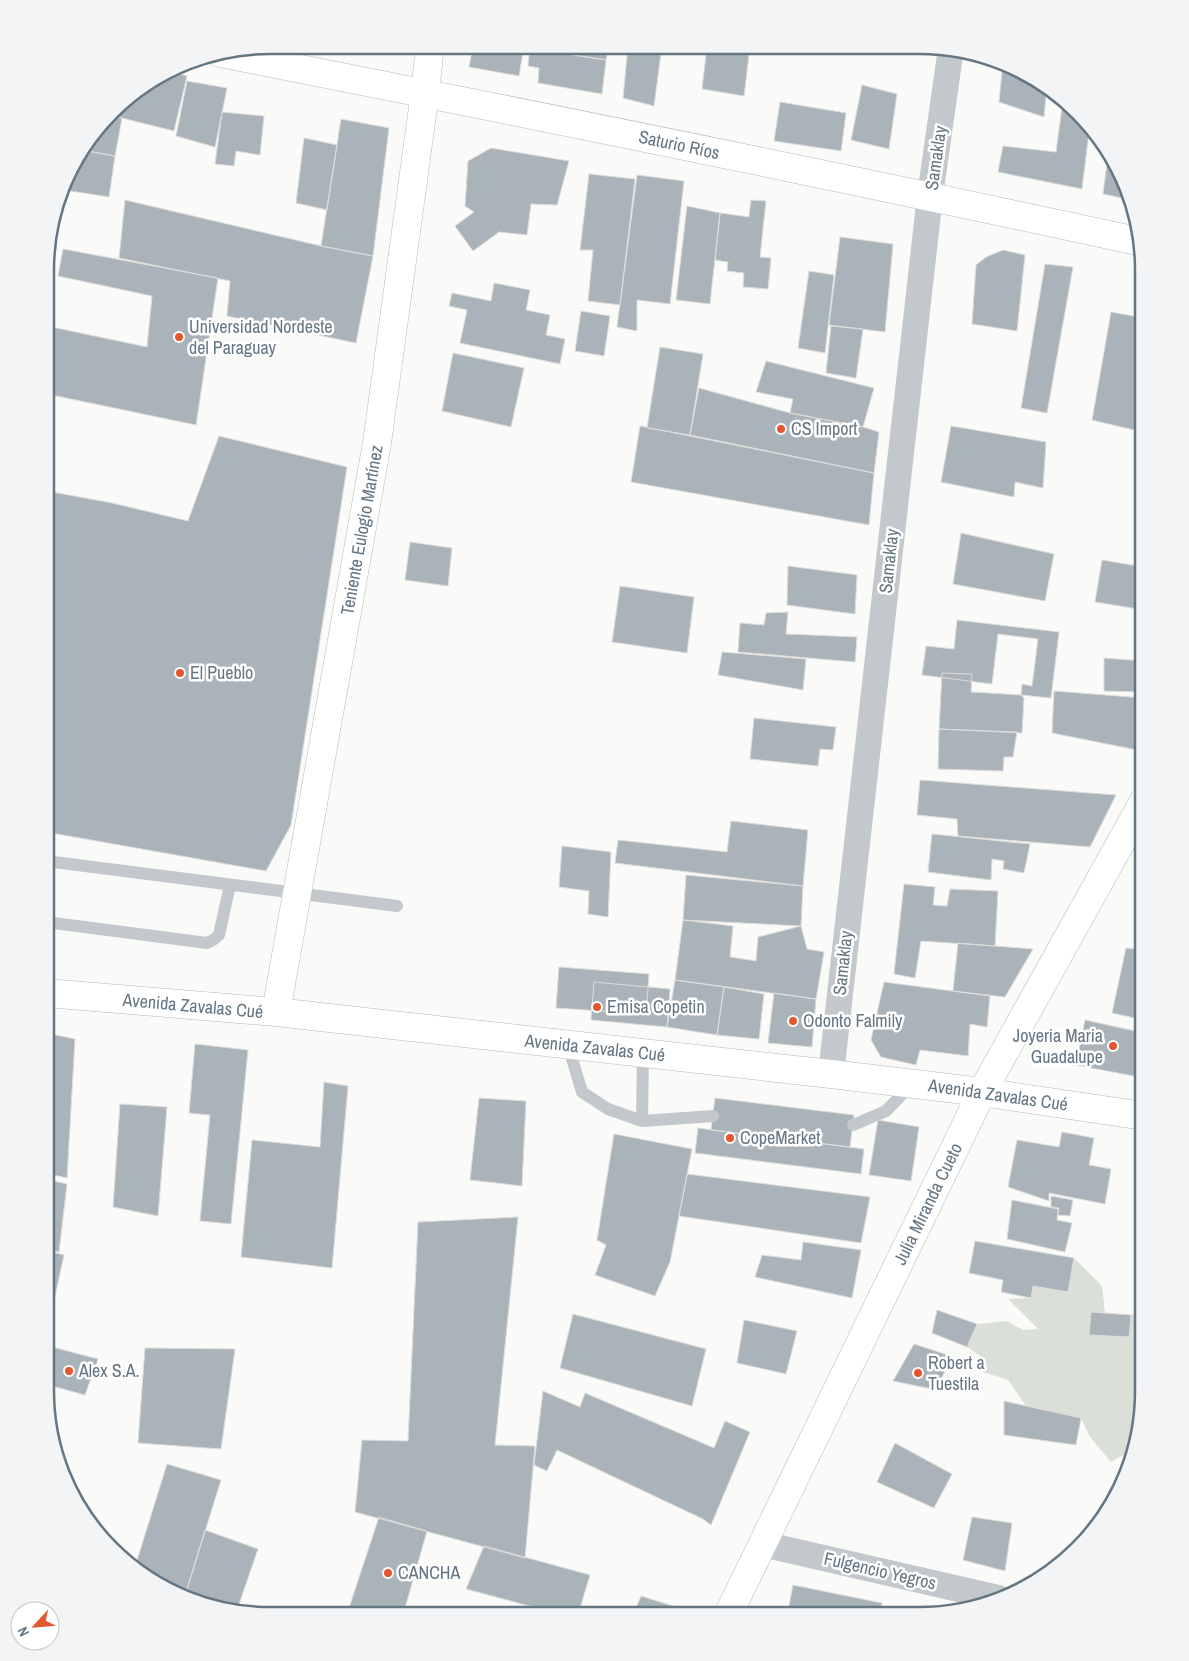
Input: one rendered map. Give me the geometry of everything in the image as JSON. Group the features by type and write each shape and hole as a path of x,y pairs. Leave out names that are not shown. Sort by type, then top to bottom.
{"street":[{"name":"Teniente Eulogio Martínez","path":"276,1012 377,443 429,54"},
{"name":"Samaklay","path":"831,1074 930,196 950,56"},
{"name":"Saturio Ríos","path":"238,57 930,196 1133,240"},
{"name":"Julia Miranda Cueto","path":"732,1607 982,1092 1135,817"},
{"name":"Avenida Zavalas Cué","path":"54,994 276,1012 831,1074 982,1092 1135,1115"},
{"name":"Fulgencio Yegros","path":"762,1544 988,1596"}],"lane":[{"path":"54,862 397,906"},
{"path":"54,923 207,943 219,935 230,885"},
{"path":"568,1045 582,1092 608,1109 642,1121 713,1116"},
{"path":"642,1121 643,1053"},
{"path":"853,1126 886,1111 912,1084"}],"shaded area":[{"path":"1074,1258 1102,1286 1105,1313 1091,1312 1089,1335 1129,1337 1131,1315 1135,1314 1135,1405 1131,1433 1126,1454 1111,1462 1090,1437 1081,1418 1026,1406 1008,1380 983,1372 982,1357 967,1347 977,1324 1007,1321 1023,1330 1038,1329 1008,1299 1031,1298 1033,1286 1068,1292"}],"building":[{"path":"471,54 523,54 519,76 469,67"},
{"path":"529,54 567,54 606,60 602,94 538,83 539,68 528,66"},
{"path":"580,54 607,54 606,60 580,56"},
{"path":"627,54 661,54 654,106 623,98"},
{"path":"706,54 749,54 744,96 702,89"},
{"path":"1002,70 1046,95 1044,117 999,102"},
{"path":"179,74 187,76 174,131 117,117 138,98"},
{"path":"187,81 227,88 215,147 176,136"},
{"path":"862,85 897,94 889,149 851,140"},
{"path":"780,102 846,113 841,151 774,141"},
{"path":"1062,107 1089,135 1082,189 998,172 1003,146 1056,152"},
{"path":"222,112 264,116 260,155 236,151 234,166 215,164"},
{"path":"117,117 122,118 115,156 89,151 98,138"},
{"path":"341,119 389,128 373,256 321,246"},
{"path":"304,138 337,145 327,210 296,203"},
{"path":"491,148 569,161 557,205 531,204 527,235 499,232 473,251 455,226 474,212 465,206 468,161"},
{"path":"89,151 115,156 109,197 69,191"},
{"path":"1107,164 1123,198 1103,194"},
{"path":"589,174 635,179 620,305 588,301 593,250 580,250"},
{"path":"637,175 684,181 670,304 637,300 637,331 617,327"},
{"path":"125,200 321,246 373,256 356,343 227,316 230,281 119,258"},
{"path":"751,200 766,201 760,257 771,258 768,289 743,287 744,273 727,271 728,262 715,260 720,213 749,217"},
{"path":"687,206 720,213 710,304 676,300"},
{"path":"840,237 893,244 885,332 829,325"},
{"name":"Universidad Nordeste del Paraguay","path":"63,249 218,278 196,425 54,395 54,327 147,347 152,296 58,276"},
{"path":"1003,250 1025,255 1017,331 972,324 976,265 986,257"},
{"path":"1045,264 1073,267 1047,413 1021,408"},
{"path":"809,271 834,275 825,353 798,348"},
{"path":"494,283 530,290 526,310 550,315 546,335 565,339 560,364 460,343 467,310 449,306 452,293 491,301"},
{"path":"581,311 610,316 604,356 575,351"},
{"path":"1111,312 1135,316 1134,430 1092,420"},
{"path":"831,326 863,329 856,378 826,373"},
{"path":"660,347 703,354 690,435 647,428"},
{"path":"453,353 524,368 511,427 442,411"},
{"path":"766,361 874,388 863,427 790,413 793,399 756,392"},
{"name":"CS Import","path":"699,388 790,413 863,427 879,432 874,473 690,435"},
{"path":"640,426 874,473 869,525 631,482"},
{"path":"951,426 1046,442 1043,488 1015,482 1014,497 941,482"},
{"name":"El Pueblo","path":"219,436 347,467 291,825 266,871 54,833 54,492 112,503 188,521"},
{"path":"961,533 1054,554 1045,601 953,584"},
{"path":"410,542 452,548 448,586 405,580"},
{"path":"1102,560 1135,566 1135,609 1095,602"},
{"path":"788,566 857,575 855,614 787,605"},
{"path":"620,586 694,597 687,653 612,642"},
{"path":"788,612 786,634 857,637 855,662 738,652 740,623 764,625 766,613"},
{"path":"957,620 1059,632 1051,698 1021,695 1022,684 1032,686 1038,639 998,634 992,684 922,675 926,646 954,649"},
{"path":"722,652 806,659 803,690 718,675"},
{"path":"1104,658 1135,660 1135,692 1104,691"},
{"path":"942,673 972,674 971,692 1021,695 1024,698 1022,733 939,729"},
{"path":"1054,691 1135,697 1135,750 1052,733"},
{"path":"754,718 836,727 833,750 820,749 818,766 750,759"},
{"path":"939,729 1017,732 1013,757 1004,757 1003,771 938,769"},
{"path":"920,780 1116,795 1090,847 958,836 957,819 917,815"},
{"path":"731,821 808,830 803,886 615,863 618,840 727,852"},
{"path":"932,834 1030,844 1024,873 1003,869 1004,861 992,859 991,880 928,872"},
{"path":"562,846 611,852 608,917 588,914 589,891 559,887"},
{"path":"686,875 803,886 801,926 683,920"},
{"path":"904,884 935,887 933,905 947,906 950,889 998,891 995,946 921,941 915,978 894,974"},
{"path":"683,920 733,926 730,957 756,961 758,937 801,926 807,949 824,952 816,999 675,980"},
{"path":"958,943 1033,949 1005,997 953,991"},
{"path":"1126,948 1135,949 1135,1018 1112,1013"},
{"path":"559,967 649,974 646,1014 556,1008"},
{"path":"675,980 724,987 717,1035 667,1027"},
{"path":"594,982 670,989 667,1027 591,1020"},
{"path":"884,982 990,996 987,1027 970,1024 968,1056 920,1050 916,1065 881,1057 871,1040"},
{"path":"724,987 764,994 759,1039 717,1035"},
{"name":"Odonto Falmily","path":"774,993 816,999 812,1047 768,1043"},
{"path":"1085,1020 1135,1031 1135,1076 1076,1065"},
{"path":"54,1035 75,1039 67,1178 54,1175"},
{"path":"195,1044 248,1050 231,1224 200,1221 210,1115 189,1113"},
{"path":"324,1082 348,1086 332,1268 241,1257 252,1140 320,1147"},
{"path":"479,1098 526,1101 522,1186 470,1180"},
{"path":"715,1098 854,1115 850,1147 711,1130"},
{"path":"120,1104 167,1107 158,1216 113,1207"},
{"path":"878,1120 919,1127 911,1181 869,1175"},
{"path":"698,1128 864,1149 861,1174 695,1153"},
{"path":"1062,1132 1094,1138 1089,1165 1111,1169 1105,1204 1049,1193 1049,1201 1008,1187 1017,1140 1059,1147"},
{"path":"614,1134 692,1149 670,1262 655,1296 595,1275 606,1245 597,1240"},
{"path":"687,1174 870,1197 861,1243 679,1216"},
{"path":"54,1181 67,1184 59,1252 54,1251"},
{"path":"1051,1196 1073,1200 1070,1216 1058,1215 1059,1208 1051,1207"},
{"path":"1012,1200 1058,1209 1057,1220 1072,1223 1065,1252 1007,1239"},
{"path":"518,1217 495,1445 535,1446 525,1558 355,1512 362,1440 408,1441 418,1222"},
{"path":"975,1241 1074,1258 1068,1292 1033,1286 1031,1298 1001,1292 1003,1280 969,1273"},
{"path":"803,1242 861,1250 852,1298 755,1277 762,1255 801,1260"},
{"path":"54,1252 64,1255 54,1301"},
{"path":"937,1310 977,1324 967,1347 932,1333"},
{"path":"1091,1312 1131,1315 1129,1337 1089,1335"},
{"path":"573,1314 706,1349 692,1406 560,1368"},
{"path":"744,1320 797,1331 786,1374 737,1363"},
{"path":"914,1344 951,1356 937,1390 893,1381"},
{"name":"Alex S.A.","path":"54,1347 98,1359 85,1395 54,1386"},
{"path":"145,1348 235,1349 221,1449 138,1443"},
{"path":"543,1391 580,1407 585,1393 714,1448 725,1421 750,1432 711,1525 703,1519 557,1450 547,1471 534,1465"},
{"path":"1004,1401 1081,1418 1076,1445 1004,1435"},
{"path":"895,1443 952,1474 934,1508 877,1482"},
{"path":"167,1464 221,1480 187,1591 137,1562"},
{"name":"CANCHA","path":"379,1517 427,1531 405,1607 349,1607"},
{"path":"972,1517 1012,1523 1005,1571 963,1560"},
{"path":"205,1530 258,1549 239,1605 214,1600 187,1591"},
{"path":"484,1546 590,1575 580,1607 533,1607 466,1589"},
{"path":"793,1585 882,1603 881,1607 789,1607"},
{"path":"641,1596 676,1607 636,1607"}],"place":[{"name":"Universidad Nordeste del Paraguay","path":"179,337"},
{"name":"CS Import","path":"781,429"},
{"name":"El Pueblo","path":"180,673"},
{"name":"Emisa Copetin","path":"597,1007"},
{"name":"Odonto Falmily","path":"793,1021"},
{"name":"Joyeria Maria Guadalupe","path":"1113,1046"},
{"name":"CopeMarket","path":"730,1138"},
{"name":"Alex S.A.","path":"69,1371"},
{"name":"Robert a Tuestila","path":"918,1373"},
{"name":"CANCHA","path":"388,1573"}]}
